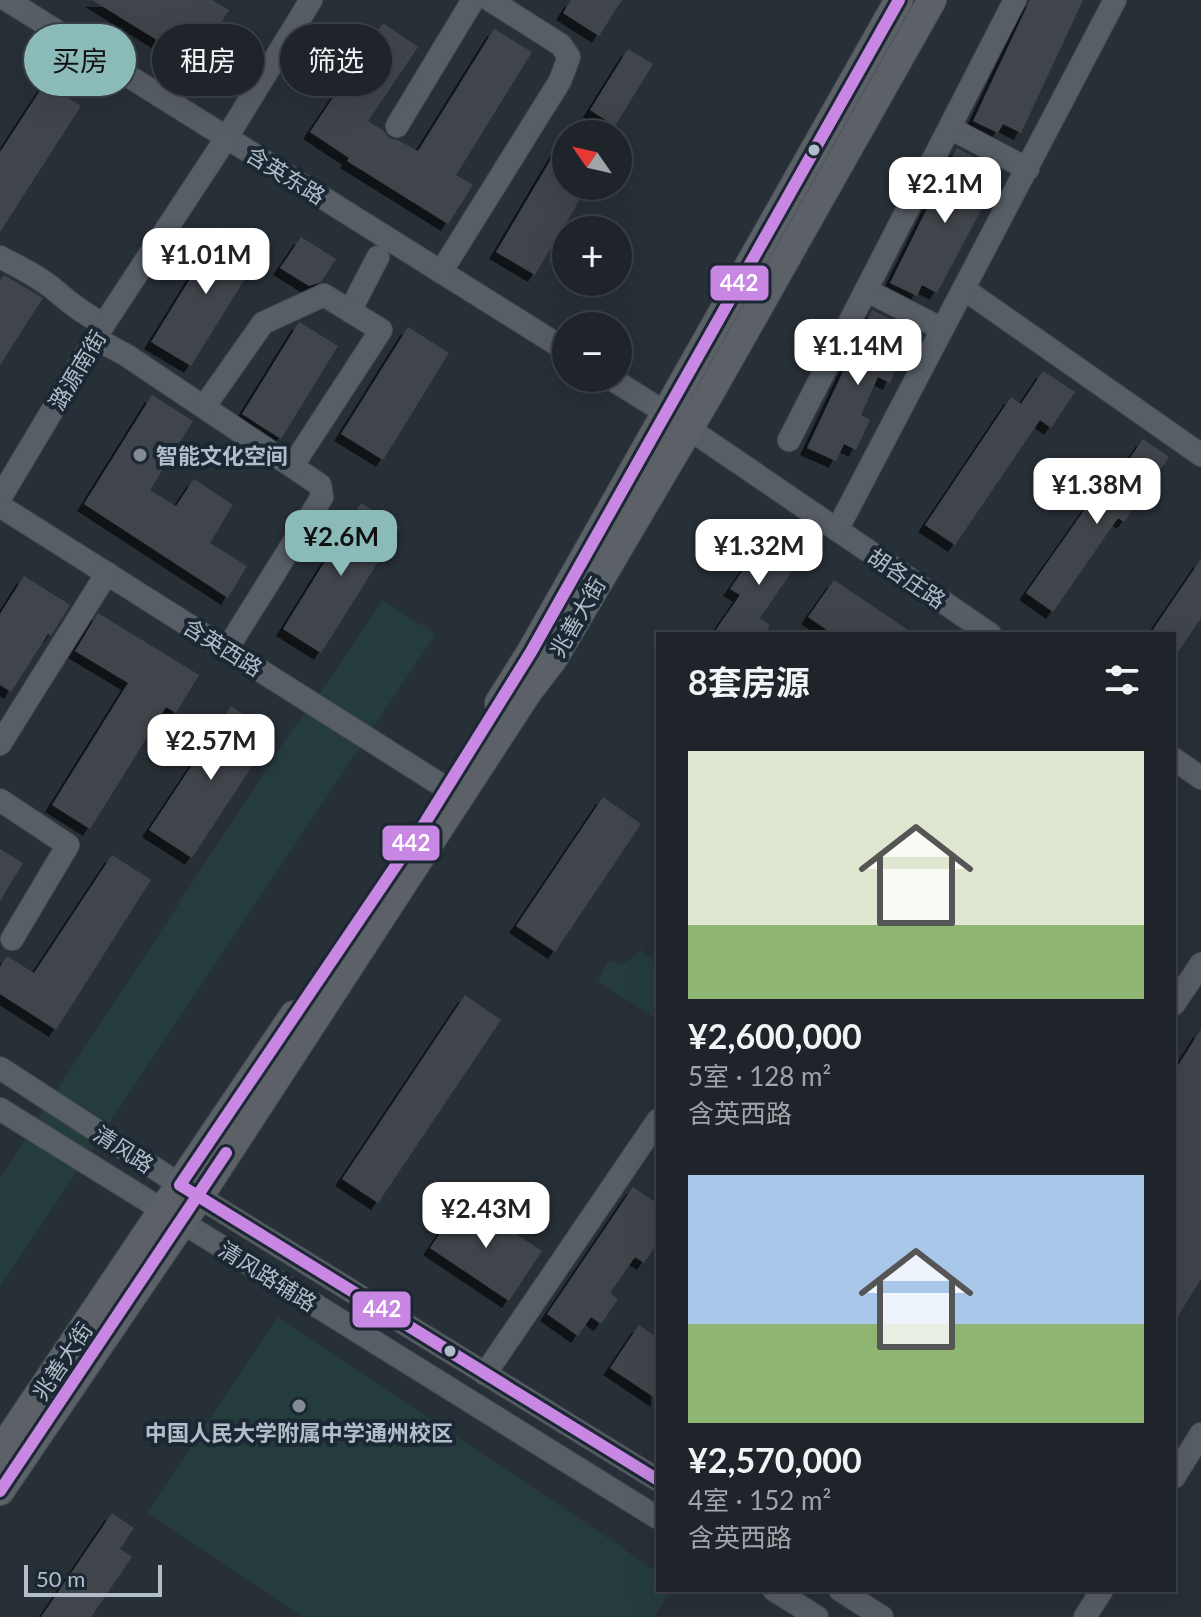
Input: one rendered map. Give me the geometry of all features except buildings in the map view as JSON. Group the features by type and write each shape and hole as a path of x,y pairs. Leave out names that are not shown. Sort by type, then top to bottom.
{"main road":[{"name":"兆善大街","path":"0,1452 172,1217 553,659 899,0"},
{"name":"兆善大街","path":"190,1191 677,421 932,0"},
{"name":"兆善大街","path":"0,1491 172,1217"}],"street":[{"name":"含英东路","path":"7,0 552,341"},
{"name":"潞源南街","path":"0,498 100,332 227,137 311,0"},
{"path":"397,126 473,0"},
{"path":"441,272 560,81 569,57 561,45 516,7 490,0"},
{"path":"789,440 1015,0"},
{"path":"837,530 1115,0"},
{"path":"950,128 1028,169"},
{"path":"0,257 56,291 126,355 320,485 322,497 227,649"},
{"path":"350,311 378,257"},
{"path":"964,289 1201,455"},
{"path":"866,290 942,329"},
{"path":"204,407 263,323 324,295 381,330 293,465"},
{"path":"632,392 677,421"},
{"name":"胡各庄路","path":"677,421 987,632"},
{"name":"含英西路","path":"0,506 446,788"},
{"path":"2,735 107,573"},
{"path":"1176,760 1201,778"},
{"path":"0,800 68,845 12,939"},
{"path":"1176,1001 1201,964"},
{"name":"清风路","path":"0,1068 190,1191 656,1479"},
{"name":"清风路辅路","path":"0,1109 656,1517"},
{"path":"485,1374 656,1123"},
{"path":"1176,1474 1201,1434"},
{"path":"777,1592 817,1617"},
{"path":"843,1592 882,1617"},
{"path":"1085,1617 1101,1592"}],"green space":[{"path":"382,600 436,634 0,1287 0,1178 292,730 334,674"},
{"path":"642,950 656,964 656,1019 598,981 608,961 623,964"},
{"name":"中国人民大学附属中学通州校区","path":"278,1317 656,1571 656,1592 671,1592 654,1617 303,1617 147,1512"}],"transit line":[{"name":"442","path":"656,1479 180,1185 426,821 531,652 899,0"},
{"name":"442","path":"0,1491 226,1153"}],"place":[{"name":"智能文化空间","path":"140,455"},
{"name":"中国人民大学附属中学通州校区","path":"299,1406"}]}
